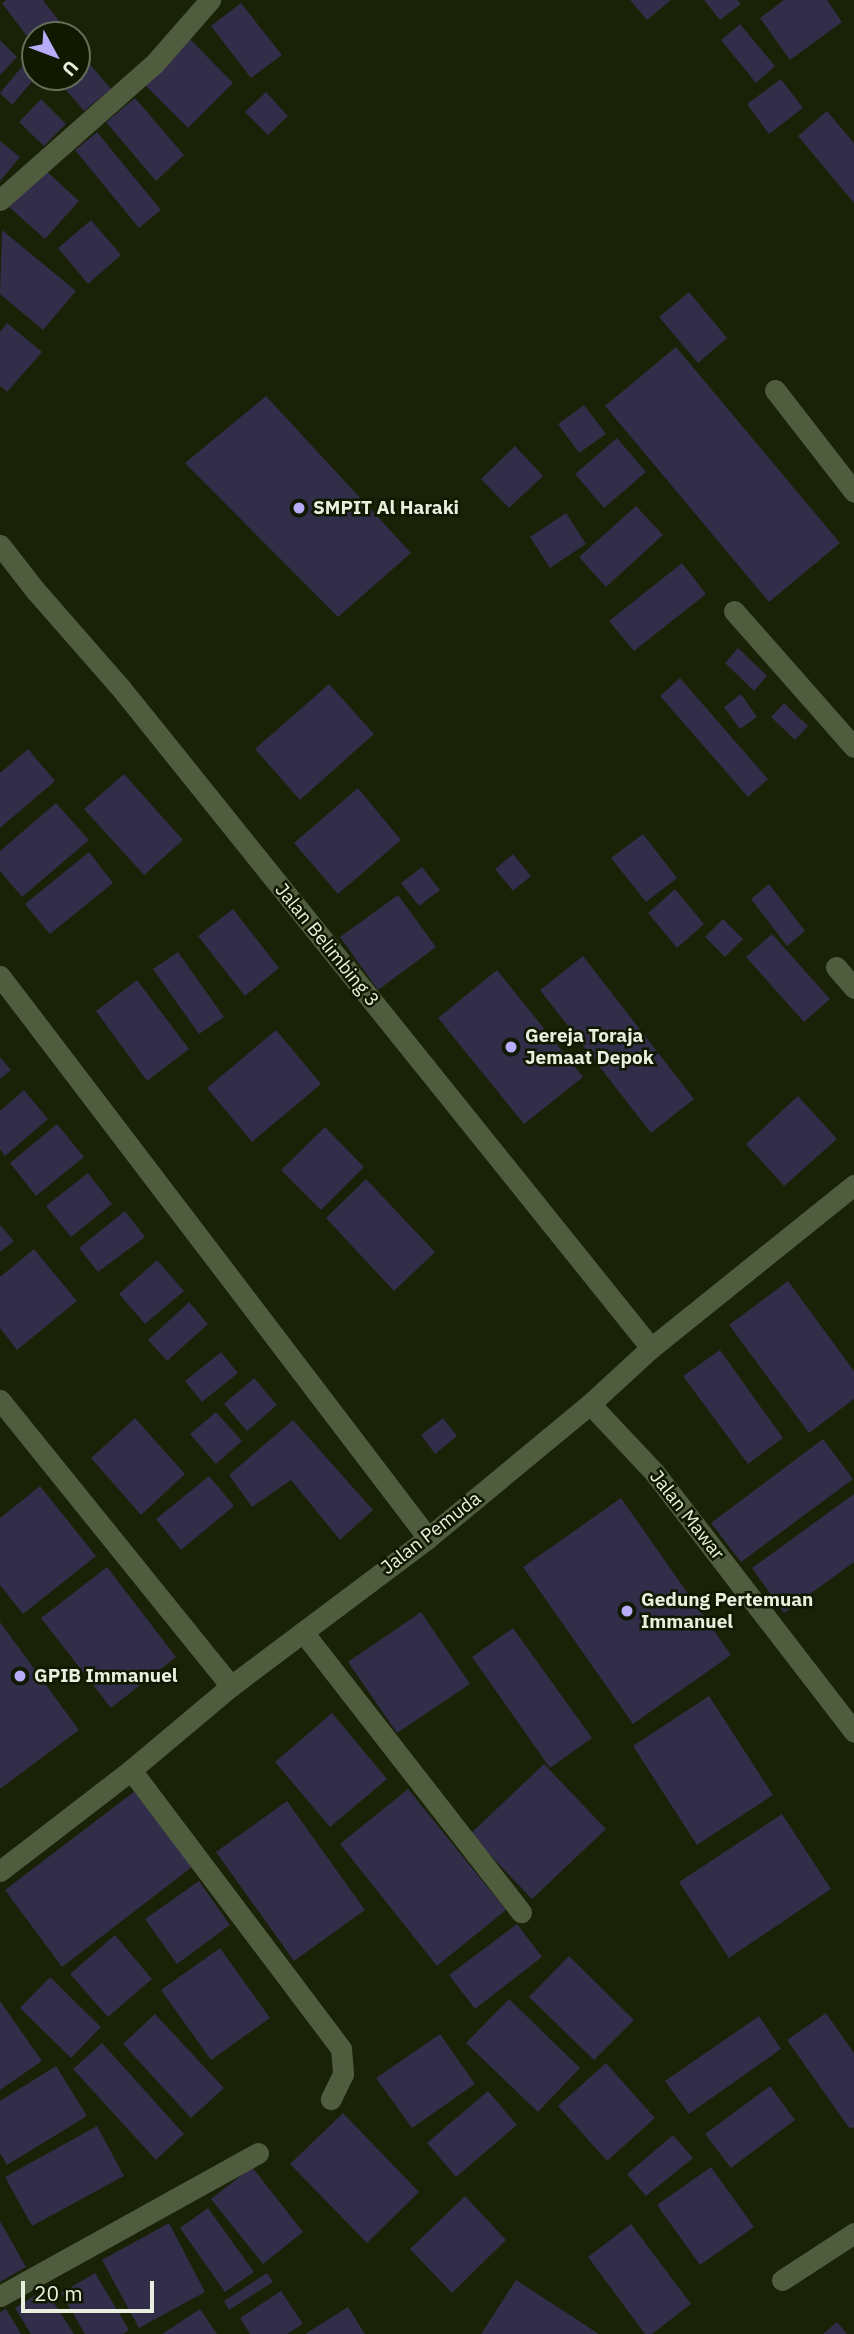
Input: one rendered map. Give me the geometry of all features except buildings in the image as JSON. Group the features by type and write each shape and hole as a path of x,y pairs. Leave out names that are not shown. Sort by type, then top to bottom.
{"street":[{"path":"0,200 155,63 209,0"},
{"path":"775,390 854,492"},
{"name":"Jalan Belimbing 3","path":"0,545 120,688 651,1348"},
{"path":"734,611 854,747"},
{"path":"836,967 854,988"},
{"path":"0,976 428,1538"},
{"name":"Jalan Pemuda","path":"0,1871 131,1770 231,1686 428,1538 590,1405 651,1348 854,1185"},
{"path":"0,1400 231,1686"},
{"name":"Jalan Mawar","path":"590,1405 654,1472 854,1732"},
{"path":"303,1632 521,1912"},
{"path":"131,1770 341,2049 343,2074 331,2099"},
{"path":"0,2296 258,2153"},
{"path":"782,2280 854,2233"}],"place":[{"name":"SMPIT Al Haraki","path":"299,508"},
{"name":"Gereja Toraja Jemaat Depok","path":"511,1047"},
{"name":"Gedung Pertemuan Immanuel","path":"627,1611"},
{"name":"GPIB Immanuel","path":"20,1676"}]}
